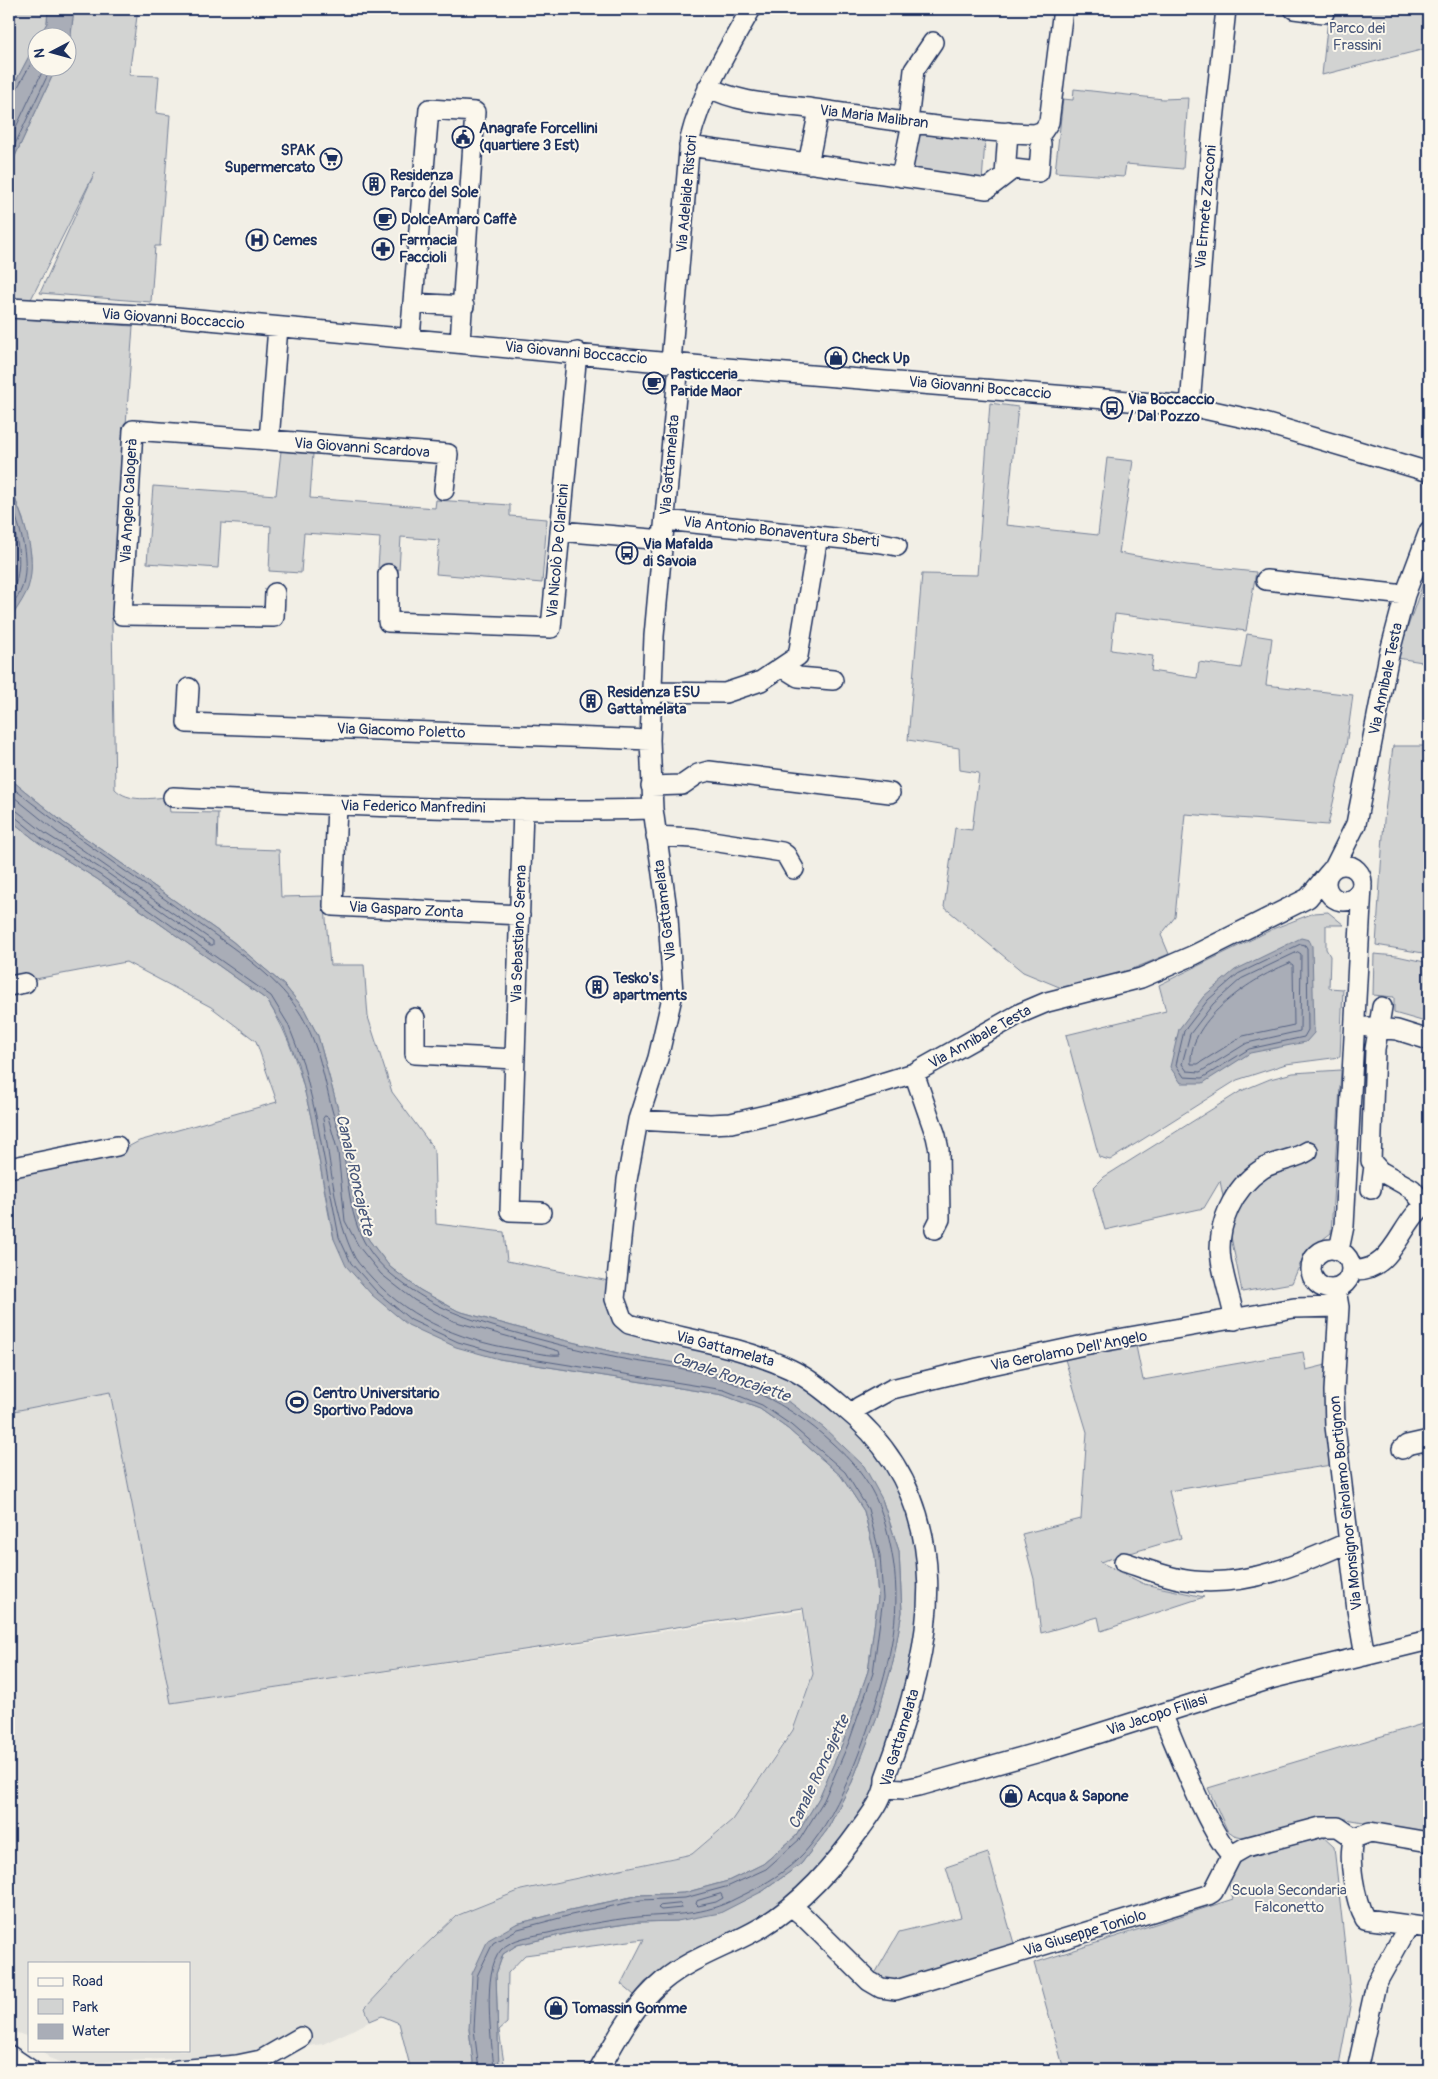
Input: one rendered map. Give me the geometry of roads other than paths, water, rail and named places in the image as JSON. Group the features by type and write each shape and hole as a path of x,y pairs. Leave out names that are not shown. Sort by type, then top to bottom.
{"street":[{"name":"Via Adelaide Ristori","path":"675,363 689,146 698,110 708,87 751,9"},
{"path":"689,146 987,189 1013,170 1038,172 1041,132 1048,122 1051,109 1063,9"},
{"name":"Via Ermete Zacconi","path":"1190,406 1209,166 1226,9"},
{"path":"1294,9 1324,13"},
{"path":"901,177 910,123 914,70 933,42"},
{"name":"Via Maria Malibran","path":"708,87 728,97 910,123 1008,132 1041,132"},
{"path":"410,338 429,109 475,112 464,306 460,342"},
{"path":"808,164 819,110"},
{"path":"1005,175 1008,132"},
{"path":"413,303 464,306"},
{"name":"Via Giovanni Boccaccio","path":"11,308 163,316 576,352 675,363 1190,406 1254,420 1429,472"},
{"path":"269,440 278,327"},
{"name":"Via Nicolò De Claricini","path":"388,574 388,622 551,628 576,352"},
{"name":"Via Gattamelata","path":"600,2070 632,2014 646,1996 664,1980 686,1965 761,1927 792,1907 843,1854 886,1788 885,1778 910,1710 924,1644 928,1601 927,1564 921,1527 900,1470 854,1415 808,1379 773,1361 735,1349 630,1324 622,1318 617,1308 616,1284 627,1180 638,1120 658,1058 673,993 668,917 653,809 650,740 651,692 675,363"},
{"name":"Via Angelo Calogerà","path":"269,440 133,430 122,614 274,618 275,593"},
{"name":"Via Giovanni Scardova","path":"269,440 448,454 444,490"},
{"name":"Via Antonio Bonaventura Sberti","path":"665,520 897,546"},
{"path":"560,531 663,540"},
{"name":"Via Annibale Testa","path":"638,1120 710,1124 731,1123 775,1114 842,1096 914,1073 1021,1013 1053,1000 1141,978 1194,955 1308,898 1331,871 1354,830 1389,655 1405,596 1429,531"},
{"path":"651,692 725,693 760,682 798,656 818,536"},
{"path":"1266,580 1405,596"},
{"path":"782,667 798,677 833,680"},
{"name":"Via Giacomo Poletto","path":"189,688 187,723 650,740"},
{"path":"651,786 682,785 698,774 709,771 890,793"},
{"name":"Via Federico Manfredini","path":"173,797 337,805 523,809 653,809"},
{"name":"Via Gasparo Zonta","path":"337,805 333,906 520,915"},
{"name":"Via Sebastiano Serena","path":"523,809 510,1211 541,1212"},
{"name":"Via Annibale Testa","path":"1308,898 1352,900 1360,892 1361,881 1354,830"},
{"name":"Via Gattamelata","path":"656,836 693,838 782,852 786,855 794,869"},
{"path":"1339,1250 1344,1226 1360,958 1358,920 1361,881 1352,867 1346,865 1331,871 1326,885 1337,900 1358,920"},
{"path":"1371,1189 1374,1166 1370,1156 1375,1048 1382,1007"},
{"path":"415,1018 415,1054 515,1059"},
{"path":"1355,1025 1397,1030 1429,1040"},
{"path":"914,1073 939,1150 940,1219 935,1229"},
{"path":"9,1168 118,1146"},
{"path":"1235,1320 1221,1259 1221,1236 1225,1217 1233,1200 1246,1183 1262,1169 1277,1161 1302,1155 1308,1151"},
{"path":"1352,1270 1370,1269 1384,1259 1427,1203 1412,1188 1374,1166"},
{"path":"1294,1308 1309,1292 1312,1263 1319,1254 1330,1249 1339,1250 1349,1259 1352,1270 1337,1298 1319,1285 1312,1275"},
{"name":"Via Gerolamo Dell'Angelo","path":"854,1415 859,1407 892,1389 923,1381 1084,1345 1235,1320 1337,1298"},
{"name":"Via Monsignor Girolamo Bortignon","path":"1337,1298 1334,1391 1335,1426 1362,1648 1365,1656"},
{"path":"1402,1449 1407,1445 1429,1440"},
{"path":"1124,1562 1169,1576 1194,1581 1232,1581 1266,1575 1308,1561 1349,1542"},
{"name":"Via Jacopo Filiasi","path":"886,1788 904,1789 919,1786 1162,1714 1274,1678 1429,1640"},
{"path":"1162,1714 1215,1831 1226,1850 1232,1855 1246,1848 1322,1827 1338,1827 1354,1838"},
{"path":"1429,1842 1370,1832 1354,1838 1350,1848 1360,1910 1365,1919 1429,1928"},
{"name":"Via Giuseppe Toniolo","path":"792,1907 869,1981 882,1988 896,1990 1208,1895 1213,1892 1232,1855"},
{"path":"1358,2070 1376,1984 1409,1925"},
{"path":"176,2070 237,2065 261,2060 301,2037"},
{"path":"9,2055 31,2070"}],"water":[{"path":"48,9 74,9 72,28 44,28 47,23"},
{"path":"28,58 28,78 51,78 9,169 9,94"},
{"path":"9,483 27,534 30,548 31,575 22,601 9,621"},
{"path":"9,778 64,823 232,941 285,986 304,1009 318,1036 349,1150 351,1182 358,1219 369,1240 390,1267 420,1290 458,1311 555,1338 622,1354 682,1364 744,1381 791,1403 824,1428 864,1466 882,1499 899,1551 902,1612 893,1662 876,1720 852,1782 827,1830 801,1864 763,1891 720,1913 677,1921 639,1922 573,1932 517,1945 503,1954 496,1974 499,2070 474,2070 469,2029 472,1974 488,1940 516,1924 570,1910 641,1895 684,1893 728,1881 763,1864 796,1836 819,1798 844,1740 868,1671 878,1598 875,1556 864,1511 841,1476 788,1429 760,1409 723,1395 499,1359 456,1347 408,1325 372,1295 346,1266 334,1239 311,1117 298,1064 283,1026 267,1000 97,879 39,843 9,819"},
{"path":"1301,938 1309,940 1312,946 1314,1033 1306,1042 1250,1053 1203,1083 1181,1083 1170,1067 1179,1029 1204,996 1235,970"}],"place":[{"name":"Anagrafe Forcellini (quartiere 3 Est)","path":"463,137"},
{"name":"SPAK Supermercato","path":"331,159"},
{"name":"Residenza Parco del Sole","path":"374,184"},
{"name":"DolceAmaro Caffè","path":"385,219"},
{"name":"Cemes","path":"257,240"},
{"name":"Farmacia Faccioli","path":"383,249"},
{"name":"Check Up","path":"836,358"},
{"name":"Pasticceria Paride Maor","path":"654,383"},
{"name":"Via Boccaccio / Dal Pozzo","path":"1112,408"},
{"name":"Via Mafalda di Savoia","path":"627,553"},
{"name":"Residenza ESU Gattamelata","path":"591,701"},
{"name":"Tesko's apartments","path":"597,987"},
{"name":"Centro Universitario Sportivo Padova","path":"297,1402"},
{"name":"Acqua & Sapone","path":"1011,1796"},
{"name":"Tomassin Gomme","path":"556,2008"}],"park label":[{"name":"Parco dei Frassini","path":"1357,36"},
{"name":"Scuola Secondaria Falconetto","path":"1289,1898"}],"water label":[{"name":"Canale Roncajette","path":"355,1175"},
{"name":"Canale Roncajette","path":"731,1377"},
{"name":"Canale Roncajette","path":"819,1772"}]}
